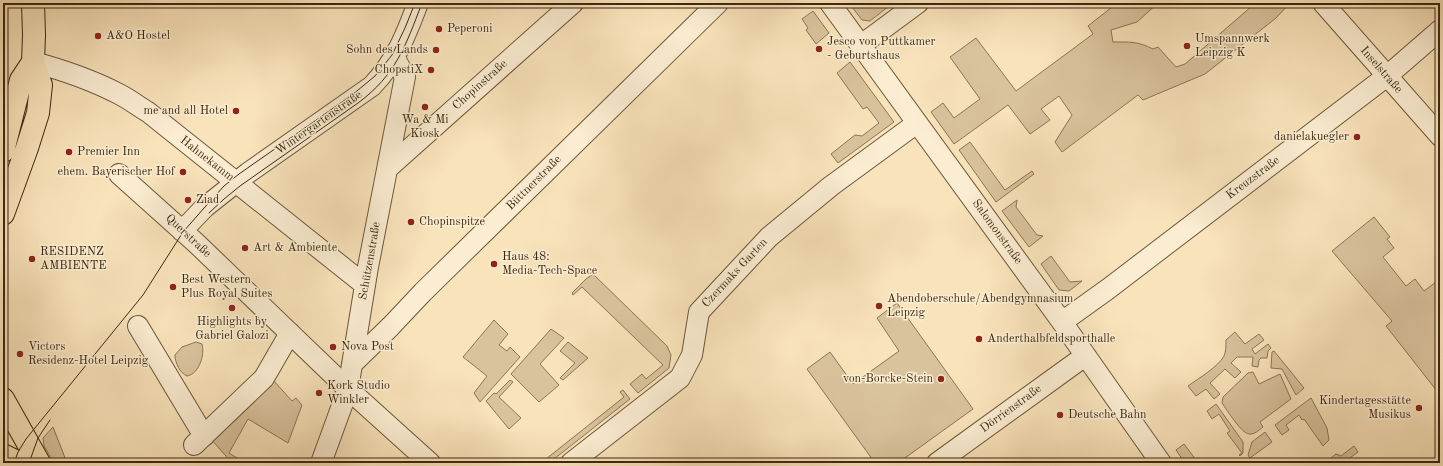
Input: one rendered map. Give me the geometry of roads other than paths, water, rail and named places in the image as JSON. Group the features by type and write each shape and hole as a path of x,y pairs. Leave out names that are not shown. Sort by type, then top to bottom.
{"main road":[{"path":"3,214 38,113 43,65 34,29 33,3"},
{"path":"3,151 21,80 43,65"},
{"path":"3,399 40,463"},
{"path":"3,455 19,463"}],"street":[{"name":"Wintergartenstraße","path":"186,234 207,210 248,173 372,86 386,71 395,58 418,3"},
{"name":"Chopinstraße","path":"388,168 573,3"},
{"name":"Büttnerstraße","path":"352,364 428,287 718,3"},
{"name":"Salomonstraße","path":"830,3 1062,322 1161,463"},
{"path":"861,45 918,3"},
{"name":"Inselstraße","path":"1323,3 1440,136"},
{"name":"Kreuzstraße","path":"1062,322 1108,289 1387,76 1440,30"},
{"name":"Schützenstraße","path":"320,463 348,389 368,267 405,78 395,58"},
{"name":"Hahnekamm","path":"43,65 73,73 121,94 148,112 365,285"},
{"name":"Czermaks Garten","path":"571,463 680,378 692,355 699,312 769,236 831,186 917,123"},
{"name":"Querstraße","path":"119,174 186,234 348,389 430,463"},
{"path":"138,326 199,440 264,378 290,333"},
{"name":"Dörrienstraße","path":"937,463 1085,356"}],"tram line":[{"path":"14,463 18,452 26,439 143,295 183,232 224,186 352,95 375,76 392,55 415,3"},
{"path":"209,213 240,186 358,103 371,92 391,70 405,46 422,3"},
{"path":"29,463 38,438 50,420"}],"place":[{"name":"Peperoni","path":"439,29"},
{"name":"A&O Hostel","path":"98,36"},
{"name":"Umspannwerk Leipzig K","path":"1187,46"},
{"name":"Jesco von Puttkamer - Geburtshaus","path":"819,49"},
{"name":"Sohn des Lands","path":"436,50"},
{"name":"ChopstiX","path":"431,70"},
{"name":"Wa & Mi Kiosk","path":"425,107"},
{"name":"me and all Hotel","path":"236,111"},
{"name":"danielakuegler","path":"1357,137"},
{"name":"Premier Inn","path":"69,152"},
{"name":"ehem. Bayerischer Hof","path":"183,172"},
{"name":"Ziad","path":"188,200"},
{"name":"Chopinspitze","path":"411,222"},
{"name":"Art & Ambiente","path":"245,248"},
{"name":"RESIDENZ AMBIENTE","path":"32,259"},
{"name":"Haus 48: Media-Tech-Space","path":"494,264"},
{"name":"Best Western Plus Royal Suites","path":"173,287"},
{"name":"Abendoberschule/Abendgymnasium Leipzig","path":"879,306"},
{"name":"Highlights by Gabriel Galozi","path":"232,308"},
{"name":"Anderthalbfeldsporthalle","path":"979,339"},
{"name":"Nova Post","path":"333,347"},
{"name":"Victors Residenz-Hotel Leipzig","path":"20,354"},
{"name":"von-Borcke-Stein","path":"941,379"},
{"name":"Kork Studio Winkler","path":"319,393"},
{"name":"Kindertagesstätte Musikus","path":"1419,408"},
{"name":"Deutsche Bahn","path":"1060,415"}]}
